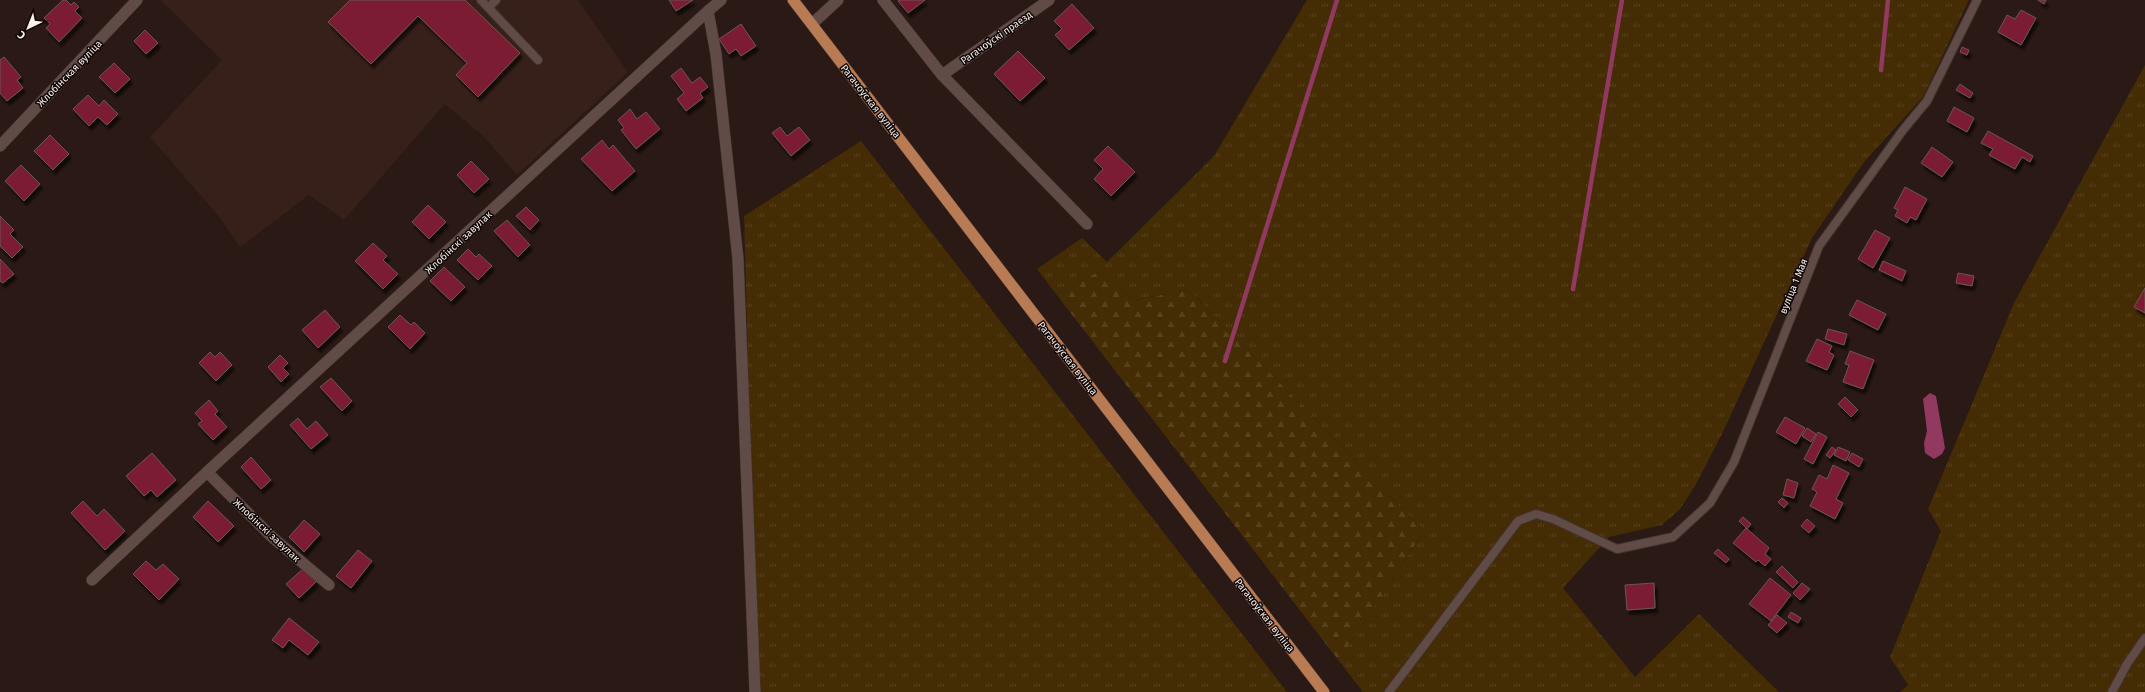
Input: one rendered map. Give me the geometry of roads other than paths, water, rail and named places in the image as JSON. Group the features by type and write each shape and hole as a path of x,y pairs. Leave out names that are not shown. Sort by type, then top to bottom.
{"main road":[{"name":"Рагачоўская вуліца","path":"793,0 1324,692"}],"street":[{"name":"Жлобінская вуліца","path":"0,146 137,0"},
{"name":"Жлобінскі завулак","path":"92,580 207,472 721,0"},
{"path":"812,24 838,0"},
{"path":"883,0 942,75 1087,224"},
{"name":"Рагачоўскі праезд","path":"942,75 1049,0"},
{"path":"708,11 716,54 738,259 755,692"},
{"name":"Жлобінскі завулак","path":"207,472 272,537 329,585"}],"lane":[{"path":"481,0 538,60"},
{"path":"488,7 496,0"},
{"name":"вуліца 1 Мая","path":"1389,692 1518,521 1536,514 1553,519 1617,549 1673,537 1710,503 1734,462 1819,246 1903,130 1928,101 1977,0"},
{"path":"2112,692 2127,664 2145,638"}],"waterway":[{"path":"1225,361 1337,0"},
{"path":"1573,289 1622,0"},
{"path":"1881,70 1888,0"}]}
